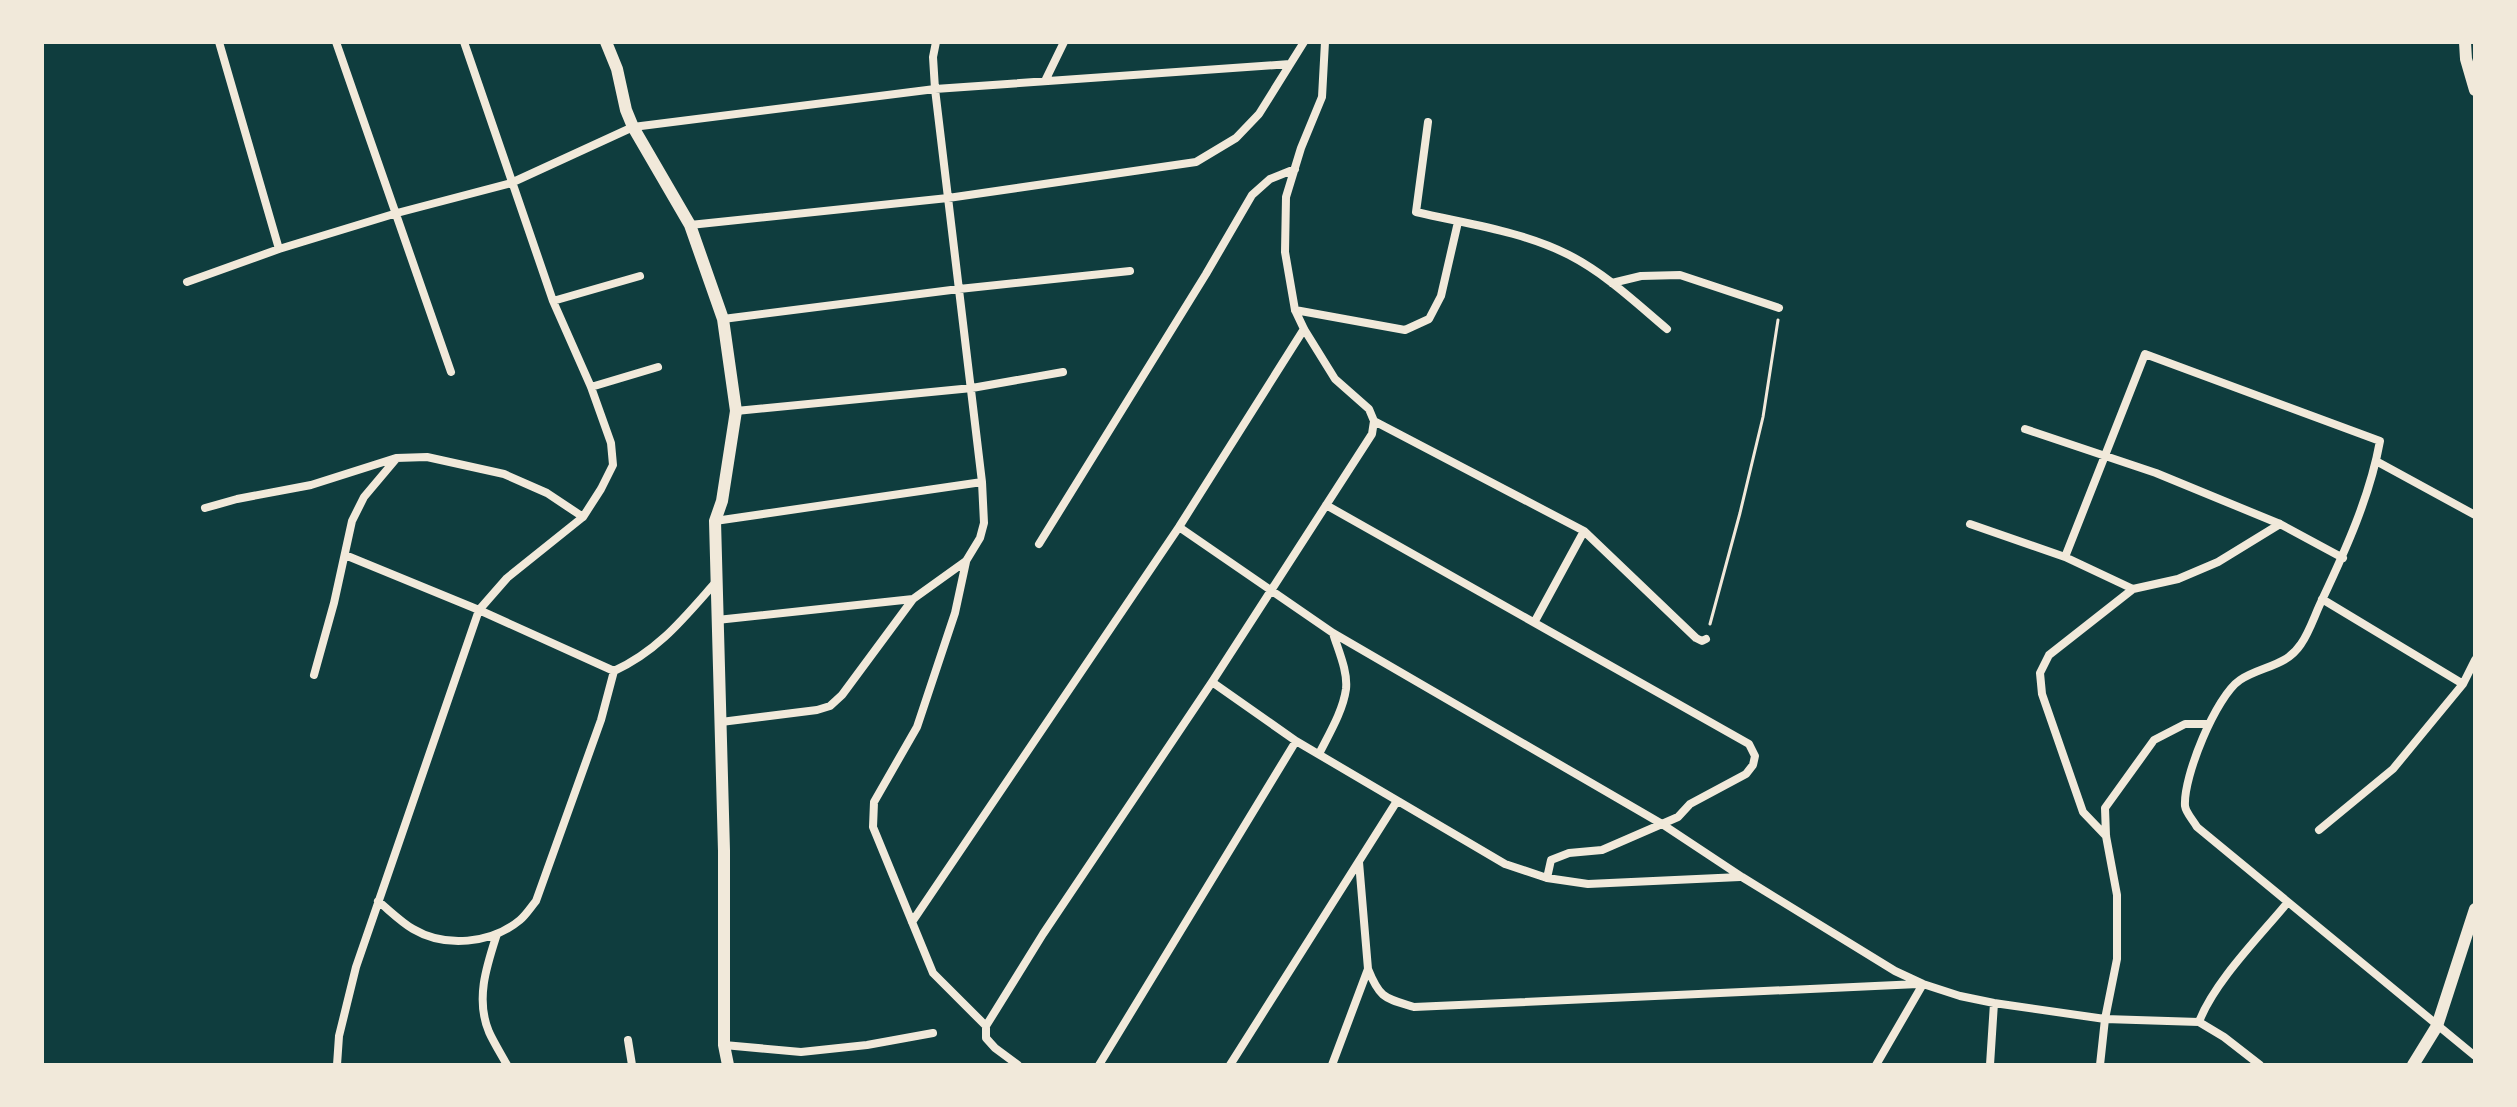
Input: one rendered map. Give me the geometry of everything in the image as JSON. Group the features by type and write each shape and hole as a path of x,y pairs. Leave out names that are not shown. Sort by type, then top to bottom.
{"street":[{"path":"219,42 279,249"},
{"path":"336,42 451,372"},
{"path":"337,1065 339,1036 356,967 479,610 507,578 583,517 613,465 611,443 591,387 553,301 464,42"},
{"path":"606,42 633,127 690,225 723,319 736,411 722,501 715,521 721,722 724,1045 728,1065"},
{"path":"936,42 933,57 935,89 972,388 984,523 980,538 966,561 955,613 917,727 874,802 873,827 933,973 986,1026"},
{"path":"1045,81 1064,42"},
{"path":"690,225 948,198 1196,162 1236,138 1252,122 1304,42"},
{"path":"1018,1065 986,1038 986,1026 1043,934 1212,682 1372,434 1374,421 1369,409 1335,379 1304,329 1295,310 1285,252 1286,197 1322,97 1325,42"},
{"path":"2465,42 2466,59 2475,90"},
{"path":"187,282 279,249 511,183 633,127 935,89 1290,64"},
{"path":"1428,122 1416,212 1514,233 1569,255 1612,283 1667,329"},
{"path":"1039,544 1252,195 1270,179 1295,169"},
{"path":"1295,310 1405,330 1429,319 1441,296 1458,222"},
{"path":"723,319 1130,271"},
{"path":"1612,283 1641,276 1680,275 1779,308"},
{"path":"553,301 640,276"},
{"path":"912,922 1179,527 1304,329"},
{"path":"2065,557 2145,354 2380,441 2343,558 2303,641 2293,656 2240,680 2220,701 2186,788 2185,809 2197,827 2475,1056"},
{"path":"591,387 658,367"},
{"path":"736,411 972,388 1063,372"},
{"path":"1374,421 1584,531 1696,638 1706,639"},
{"path":"2025,429 2156,473 2280,524 2343,558"},
{"path":"205,508 311,485 396,458 427,457 504,474 547,493 583,517"},
{"path":"314,675 352,521 364,497 396,458"},
{"path":"2376,461 2475,515"},
{"path":"715,521 982,482"},
{"path":"1326,505 1749,744 1755,756 1746,774 1690,804 1678,817 1602,850 1556,856 1551,860 1547,878"},
{"path":"1970,524 2065,557 2133,589"},
{"path":"2106,836 2083,812 2042,694 2040,673 2049,655 2133,589 2178,579 2205,568 2280,524"},
{"path":"1179,527 1333,633 1662,824 1895,971 1960,996 1994,1003 2105,1019 2199,1022 2260,1065"},
{"path":"1535,621 1584,531"},
{"path":"345,555 479,610 614,671"},
{"path":"721,722 830,706 842,695 913,599 966,561"},
{"path":"378,901 413,929 439,940 465,942 497,934 522,919 536,901 601,720 614,671 637,660 663,640 715,583"},
{"path":"717,620 913,599"},
{"path":"2322,599 2463,684"},
{"path":"1319,754 1337,717 1346,689 1344,666 1333,633"},
{"path":"2319,830 2393,769 2463,684 2475,660"},
{"path":"1212,682 1296,741 1505,864 1547,878 1588,884 1742,877"},
{"path":"2100,1065 2117,959 2117,895 2106,836 2105,808 2154,740 2185,724 2209,724"},
{"path":"1099,1065 1296,741"},
{"path":"1230,1065 1397,801"},
{"path":"1359,862 1368,969 1376,990 1390,999 1414,1007 1923,984"},
{"path":"2199,1022 2227,977 2288,902"},
{"path":"2413,1065 2437,1026 2475,909"},
{"path":"497,934 485,973 483,1001 488,1029 507,1065"},
{"path":"1332,1065 1368,969"},
{"path":"1876,1065 1923,984"},
{"path":"1990,1065 1994,1003"},
{"path":"724,1045 801,1052 867,1045 933,1033"},
{"path":"628,1040 632,1065"}],"path":[{"path":"1706,639 1763,417 1779,308"}]}
